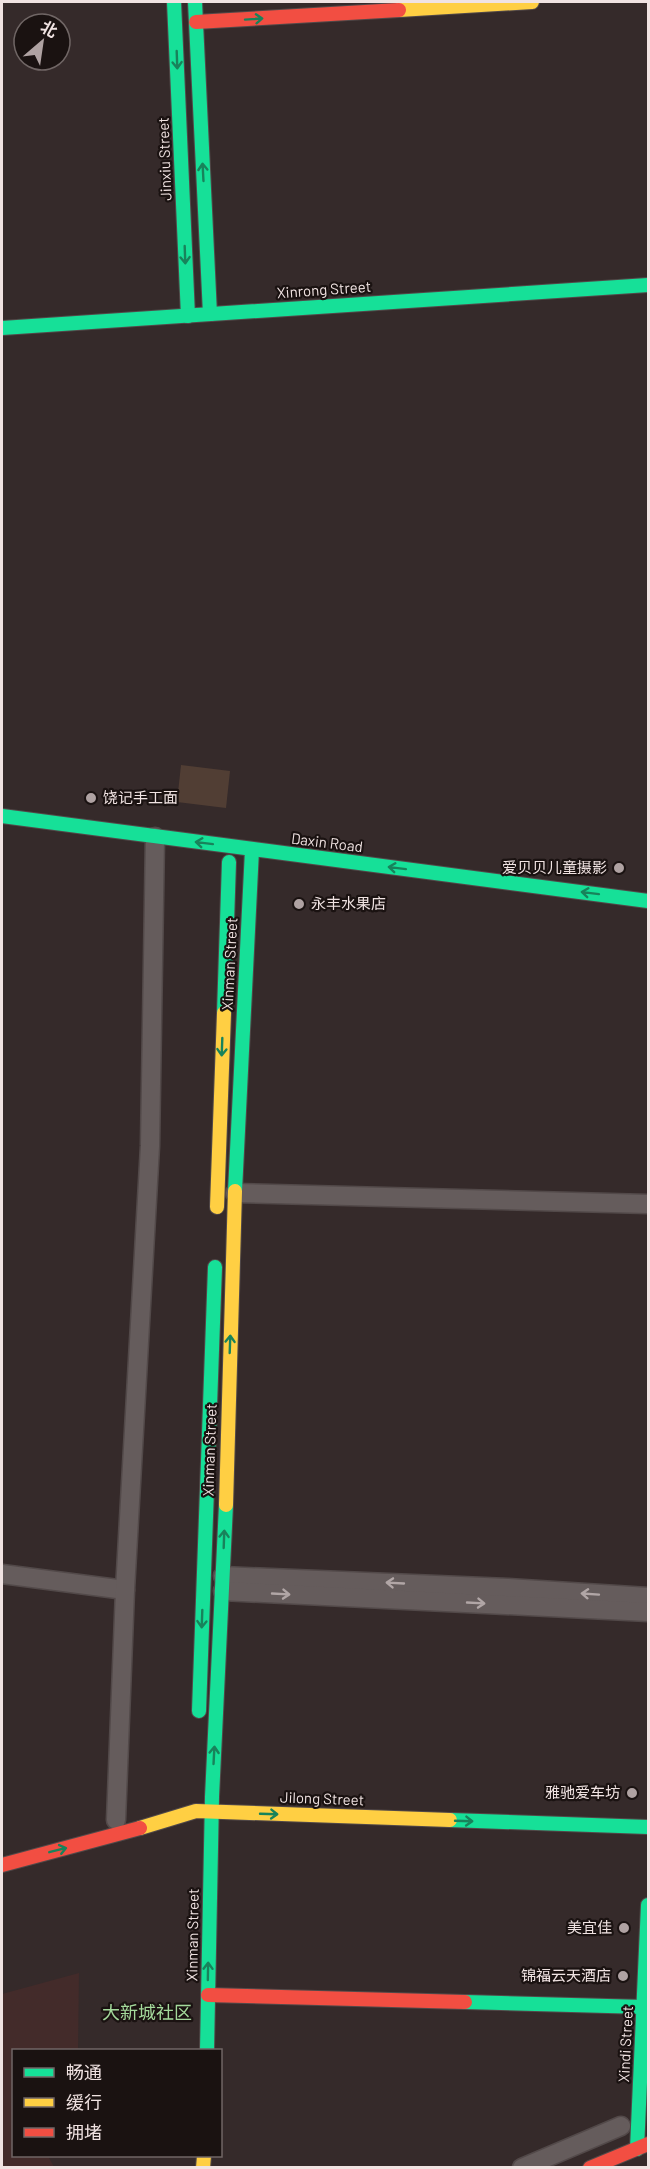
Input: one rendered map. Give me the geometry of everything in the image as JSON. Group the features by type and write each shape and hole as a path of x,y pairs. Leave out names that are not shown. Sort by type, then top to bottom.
{"street":[{"name":"Jinxiu Street","path":"174,2 188,316"},
{"path":"196,22 532,2"},
{"path":"199,5 196,22 210,314"},
{"name":"Xinrong Street","path":"2,328 648,285"},
{"name":"Daxin Road","path":"2,816 150,844 252,850 648,901"},
{"path":"116,1820 125,1590 150,1146 150,844"},
{"name":"Daxin Road","path":"150,844 165,854"},
{"name":"Xinman Street","path":"207,2049 235,1193 252,850"},
{"name":"Xinman Street","path":"216,1218 223,862 264,867"},
{"path":"235,1193 648,1204"},
{"name":"Xinman Street","path":"199,1728 215,1254"},
{"path":"2,1574 125,1590"},
{"path":"223,1583 508,1588 648,1597"},
{"path":"223,1583 648,1612"},
{"name":"Jilong Street","path":"2,1864 123,1833 196,1811 216,1802 648,1827"},
{"name":"Jilong Street","path":"24,1845 116,1820 196,1811"},
{"name":"Xindi Street","path":"643,2146 644,2011 648,1905"},
{"path":"208,1999 644,2011"},
{"path":"522,2168 621,2126"},
{"path":"590,2168 643,2146"}],"shaded area":[{"path":"79,1973 78,2049 12,2049 12,2157 49,2157 54,2167 2,2167 2,1994"}],"building":[{"path":"181,765 230,771 226,808 177,802"}],"traffic: fast":[{"path":"174,2 188,316"},
{"path":"195,2 210,314"},
{"path":"2,328 648,285"},
{"path":"2,816 648,901"},
{"path":"235,1191 252,850"},
{"path":"224,1013 229,862"},
{"path":"199,1711 215,1267"},
{"path":"207,2049 212,1797 226,1505"},
{"path":"450,1820 648,1827"},
{"path":"637,2149 648,1905"},
{"path":"465,2002 644,2007"}],"traffic: slow":[{"path":"399,10 532,2"},
{"path":"217,1207 224,1013"},
{"path":"226,1505 235,1191"},
{"path":"140,1828 196,1811 450,1820"},
{"path":"203,2168 204,2157"}],"traffic: jam":[{"path":"196,22 399,10"},
{"path":"2,1865 140,1828"},
{"path":"208,1995 465,2002"},
{"path":"590,2168 648,2144"}],"place":[{"name":"饶记手工面","path":"91,798"},
{"name":"爱贝贝儿童摄影","path":"619,868"},
{"name":"永丰水果店","path":"299,904"},
{"name":"雅驰爱车坊","path":"632,1793"},
{"name":"美宜佳","path":"624,1928"},
{"name":"锦福云天酒店","path":"623,1976"}],"district":[{"name":"大新城社区","path":"147,2013"}]}
